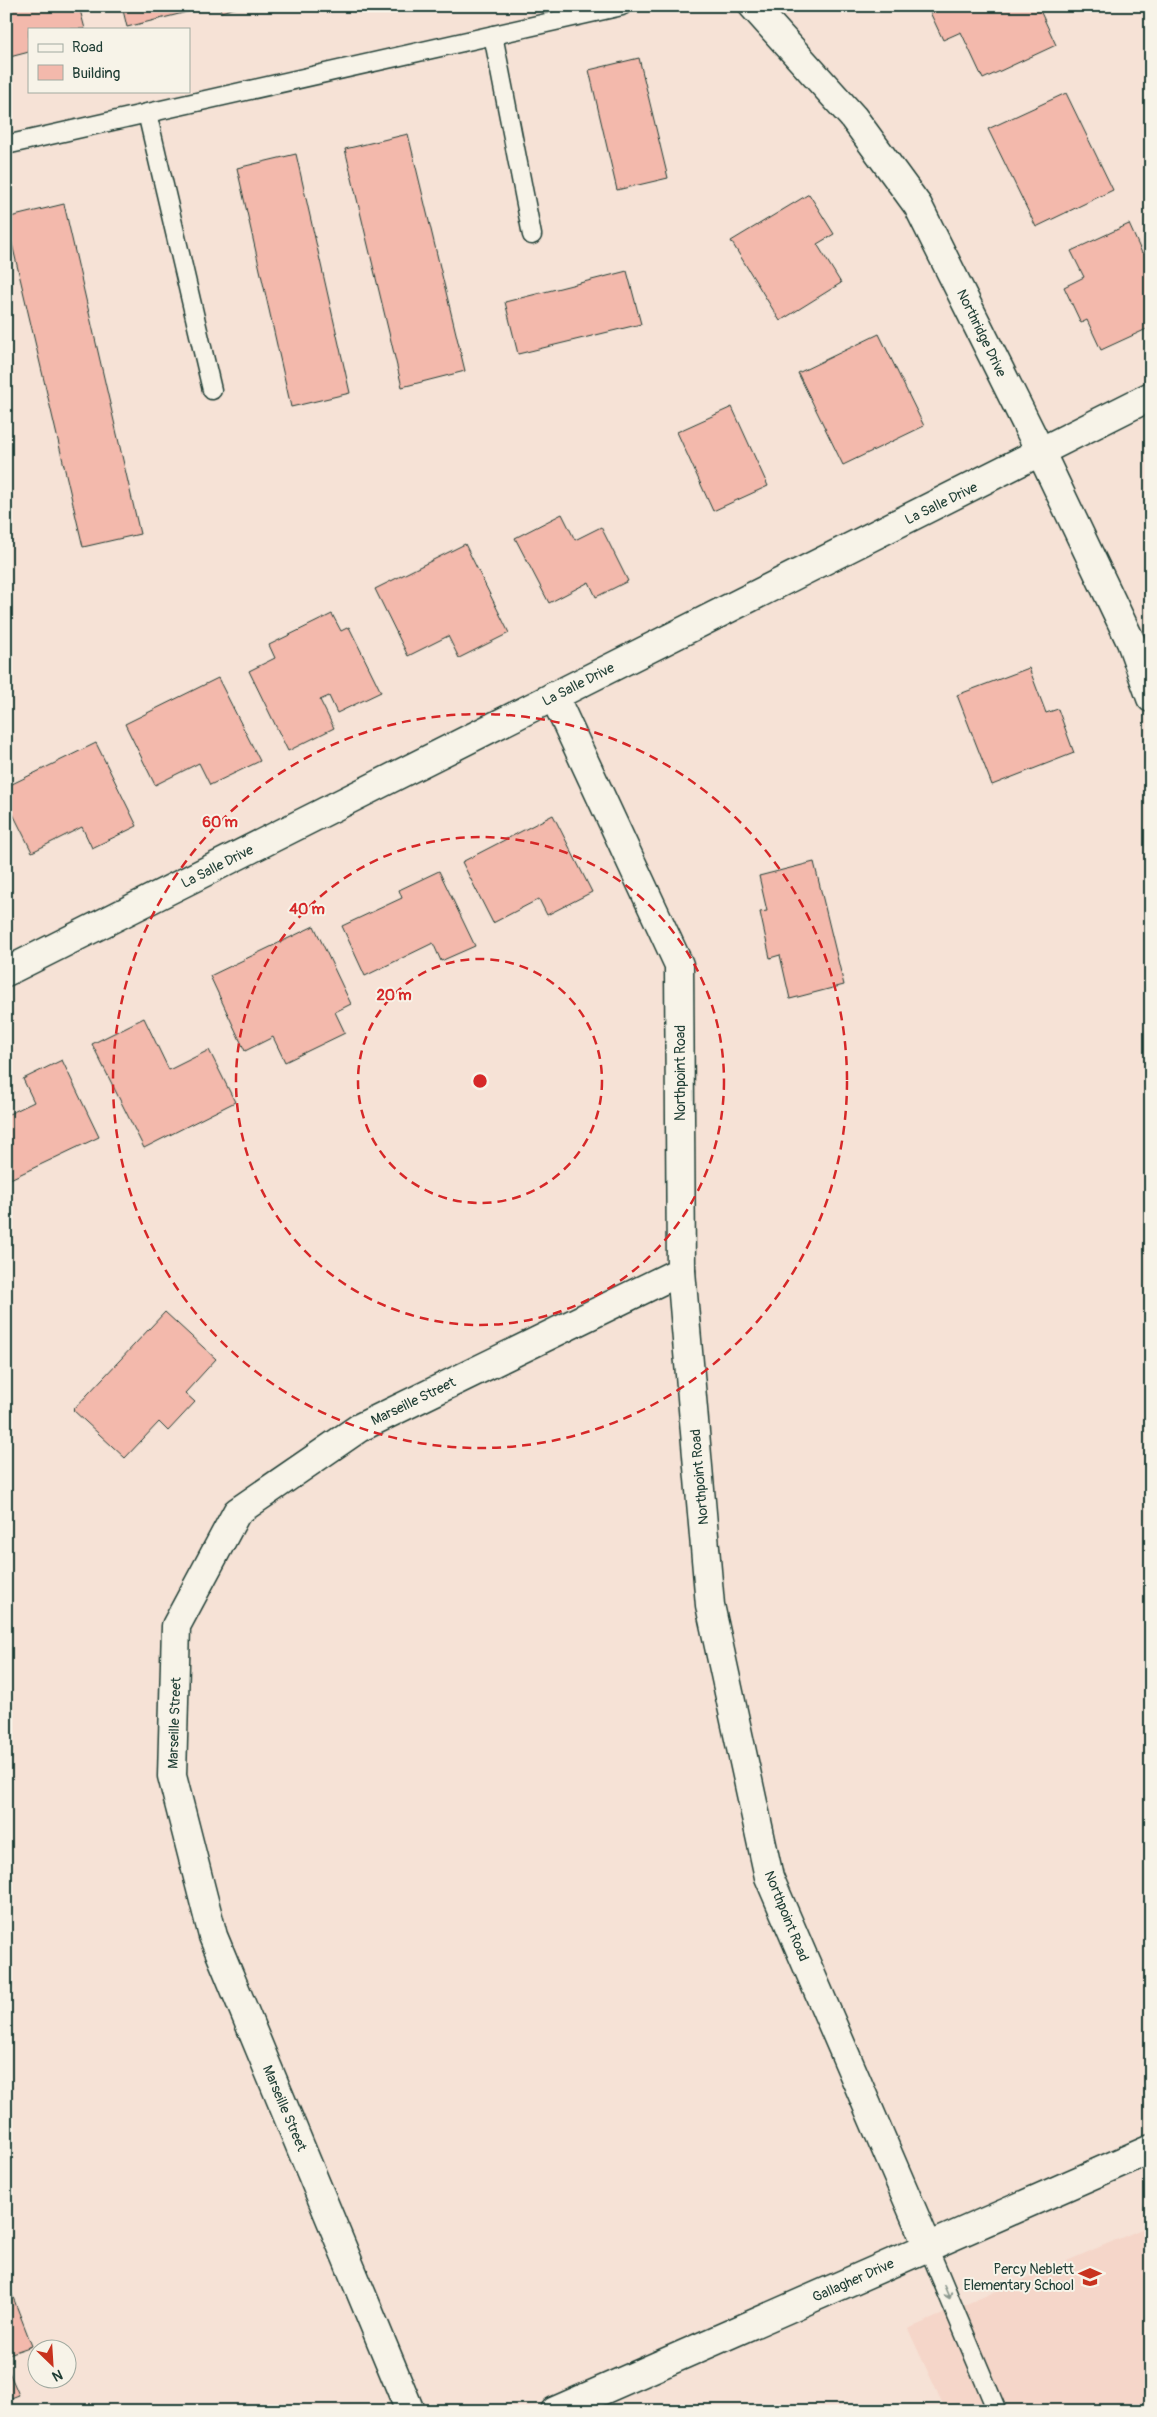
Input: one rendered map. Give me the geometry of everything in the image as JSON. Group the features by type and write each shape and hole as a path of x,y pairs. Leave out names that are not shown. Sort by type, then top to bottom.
{"street":[{"name":"Northridge Drive","path":"753,6 853,117 918,206 1041,453 1131,642 1151,698"},
{"name":"La Salle Drive","path":"6,972 1151,396"},
{"name":"Northpoint Road","path":"554,696 679,965 681,1271 710,1605 769,1877 928,2247"},
{"name":"Marseille Street","path":"410,2411 213,1936 172,1776 176,1626 236,1512 359,1428 681,1271"},
{"name":"Gallagher Drive","path":"555,2411 1151,2149"}],"lane":[{"path":"6,145 622,6"},
{"path":"493,35 532,234"},
{"path":"147,113 212,390"},
{"path":"928,2247 997,2411"}],"shaded area":[{"name":"Percy Neblett Elementary School","path":"1151,2225 1151,2411 946,2411 908,2329"}],"building":[{"path":"6,6 79,6 85,28 28,28 28,52 6,58"},
{"path":"122,6 211,6 127,27"},
{"path":"220,6 242,6 221,12"},
{"path":"927,6 1038,6 1056,45 983,79 961,32 943,40"},
{"path":"639,58 668,178 617,190 589,70"},
{"path":"1066,93 1113,190 1036,227 988,129"},
{"path":"408,134 465,371 402,387 345,149"},
{"path":"296,154 350,393 291,407 237,168"},
{"path":"809,194 834,234 817,244 841,283 780,321 731,241"},
{"path":"64,204 140,534 83,547 6,218"},
{"path":"1129,224 1142,253 1151,248 1151,327 1101,350 1087,320 1081,323 1064,287 1084,277 1071,251"},
{"path":"627,271 641,324 518,354 505,302"},
{"path":"879,334 924,426 843,465 798,373"},
{"path":"732,407 768,486 713,511 677,432"},
{"path":"562,514 575,540 601,527 628,581 596,597 589,582 549,603 515,538"},
{"path":"465,544 509,633 459,658 448,636 408,656 375,589"},
{"path":"332,614 341,631 349,627 381,692 337,713 329,696 320,700 334,728 288,751 249,671 275,658 269,645"},
{"path":"1029,668 1046,713 1058,709 1074,753 992,785 957,695"},
{"path":"218,678 260,761 210,785 199,763 155,785 125,724"},
{"path":"96,743 137,826 92,848 82,827 32,852 6,800 6,787"},
{"path":"553,815 592,892 547,915 539,899 493,923 462,862"},
{"path":"814,862 844,985 790,999 780,955 770,958 760,912 767,911 759,876"},
{"path":"439,871 475,946 441,961 433,943 365,976 342,926 402,898 399,890"},
{"path":"314,926 351,1004 335,1012 345,1033 285,1062 273,1037 245,1051 210,976"},
{"path":"144,1018 169,1070 209,1050 235,1102 144,1148 92,1044"},
{"path":"62,1060 99,1137 6,1181 6,1109 9,1114 34,1102 23,1079"},
{"path":"165,1312 216,1359 185,1393 195,1402 168,1431 159,1422 125,1458 73,1410"},
{"path":"11,2292 30,2340 28,2340 28,2347 6,2355 6,2294"},
{"path":"6,2365 19,2395 6,2400"}],"place":[{"name":"Percy Neblett Elementary School","path":"1090,2277"}]}
